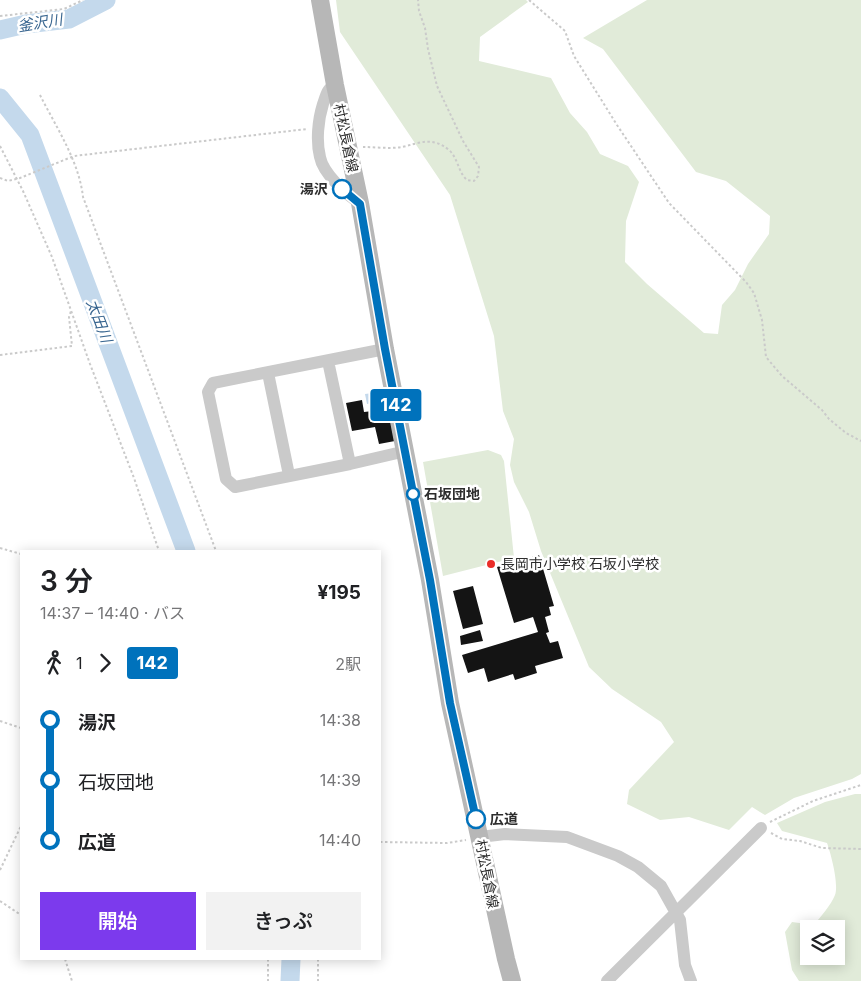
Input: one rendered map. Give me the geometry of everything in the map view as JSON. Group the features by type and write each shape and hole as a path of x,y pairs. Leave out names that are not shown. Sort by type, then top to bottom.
{"main road":[{"name":"村松長倉線","path":"320,0 335,85 360,204 385,349 406,451 450,703 512,981"}],"street":[{"path":"335,85 328,90 320,114 320,158 323,165 342,189 360,204"},
{"path":"385,349 213,383 208,392 226,478 235,486 350,464 406,451"},
{"path":"328,361 350,464"},
{"path":"268,373 288,475"},
{"path":"606,981 761,828"},
{"path":"480,837 505,834 567,837 618,856 638,867 661,886 680,920 685,965 691,981"}],"path":[{"path":"0,16 64,9 83,0"},
{"path":"348,148 401,147 416,142 433,142 451,152 460,173 467,180 474,181 478,176 479,167 463,141 437,86 418,0"},
{"path":"529,0 565,31 574,56 669,203 746,282 754,293 762,320 766,356 782,376 822,410 829,419 846,433 861,441"},
{"path":"40,95 54,123 66,141 69,158 80,179 83,197 216,550"},
{"path":"0,178 8,181 20,178 69,158 319,128"},
{"path":"0,146 27,198 48,248 160,550"},
{"path":"0,355 72,346 69,317 71,311"},
{"path":"0,548 20,554"},
{"path":"0,721 20,728"},
{"path":"861,785 813,801 772,820 761,828 782,839 800,841 822,848 861,850"},
{"path":"0,870 20,828"},
{"path":"381,842 447,843 480,837"},
{"path":"0,901 20,914"},
{"path":"65,960 72,981"},
{"path":"268,960 268,981"},
{"path":"318,960 318,981"}],"green space":[{"path":"336,0 526,0 528,2 480,37 479,61 551,78 570,113 587,132 600,154 628,166 639,182 626,221 625,262 647,284 704,333 718,334 722,305 735,290 748,264 769,234 770,216 726,181 696,172 603,49 583,38 647,0 861,0 861,774 852,779 794,798 765,815 752,807 729,830 689,817 660,820 627,804 629,790 674,742 661,722 612,689 589,667 541,551 529,512 514,482 510,465 514,439 503,411 494,336 450,195 340,32"},
{"path":"488,450 501,455 504,461 514,558 443,576 423,462"},
{"path":"861,794 861,981 799,981 792,970 785,932 792,922 800,923 800,965 845,965 845,920 818,920 828,907 836,890 832,861 827,843 782,831 777,823 825,802"}],"water":[{"path":"388,391 389,400 367,404 365,394"}],"building":[{"path":"362,400 364,412 373,411 372,407 387,404 395,441 379,444 375,427 352,431 346,403"},
{"path":"539,555 554,606 549,607 551,615 545,617 549,632 546,633 550,643 558,641 563,658 535,666 537,673 515,680 513,674 488,682 484,668 468,673 462,655 538,632 533,617 514,623 497,567"},
{"path":"473,586 483,624 463,629 453,591"},
{"path":"480,630 483,641 461,645 460,636"}],"waterway":[{"name":"釜沢川","path":"0,30 26,24 69,19 106,0"},
{"name":"太田川","path":"0,98 30,135 186,550"},
{"name":"太田川","path":"290,981 291,960"}],"bus line":[{"name":"142","path":"342,189 360,204 385,349 430,580 450,703 476,819"}],"place":[{"name":"湯沢","path":"342,189"},
{"name":"石坂団地","path":"413,494"},
{"name":"長岡市小学校 石坂小学校","path":"491,564"},
{"name":"広道","path":"476,819"}]}
